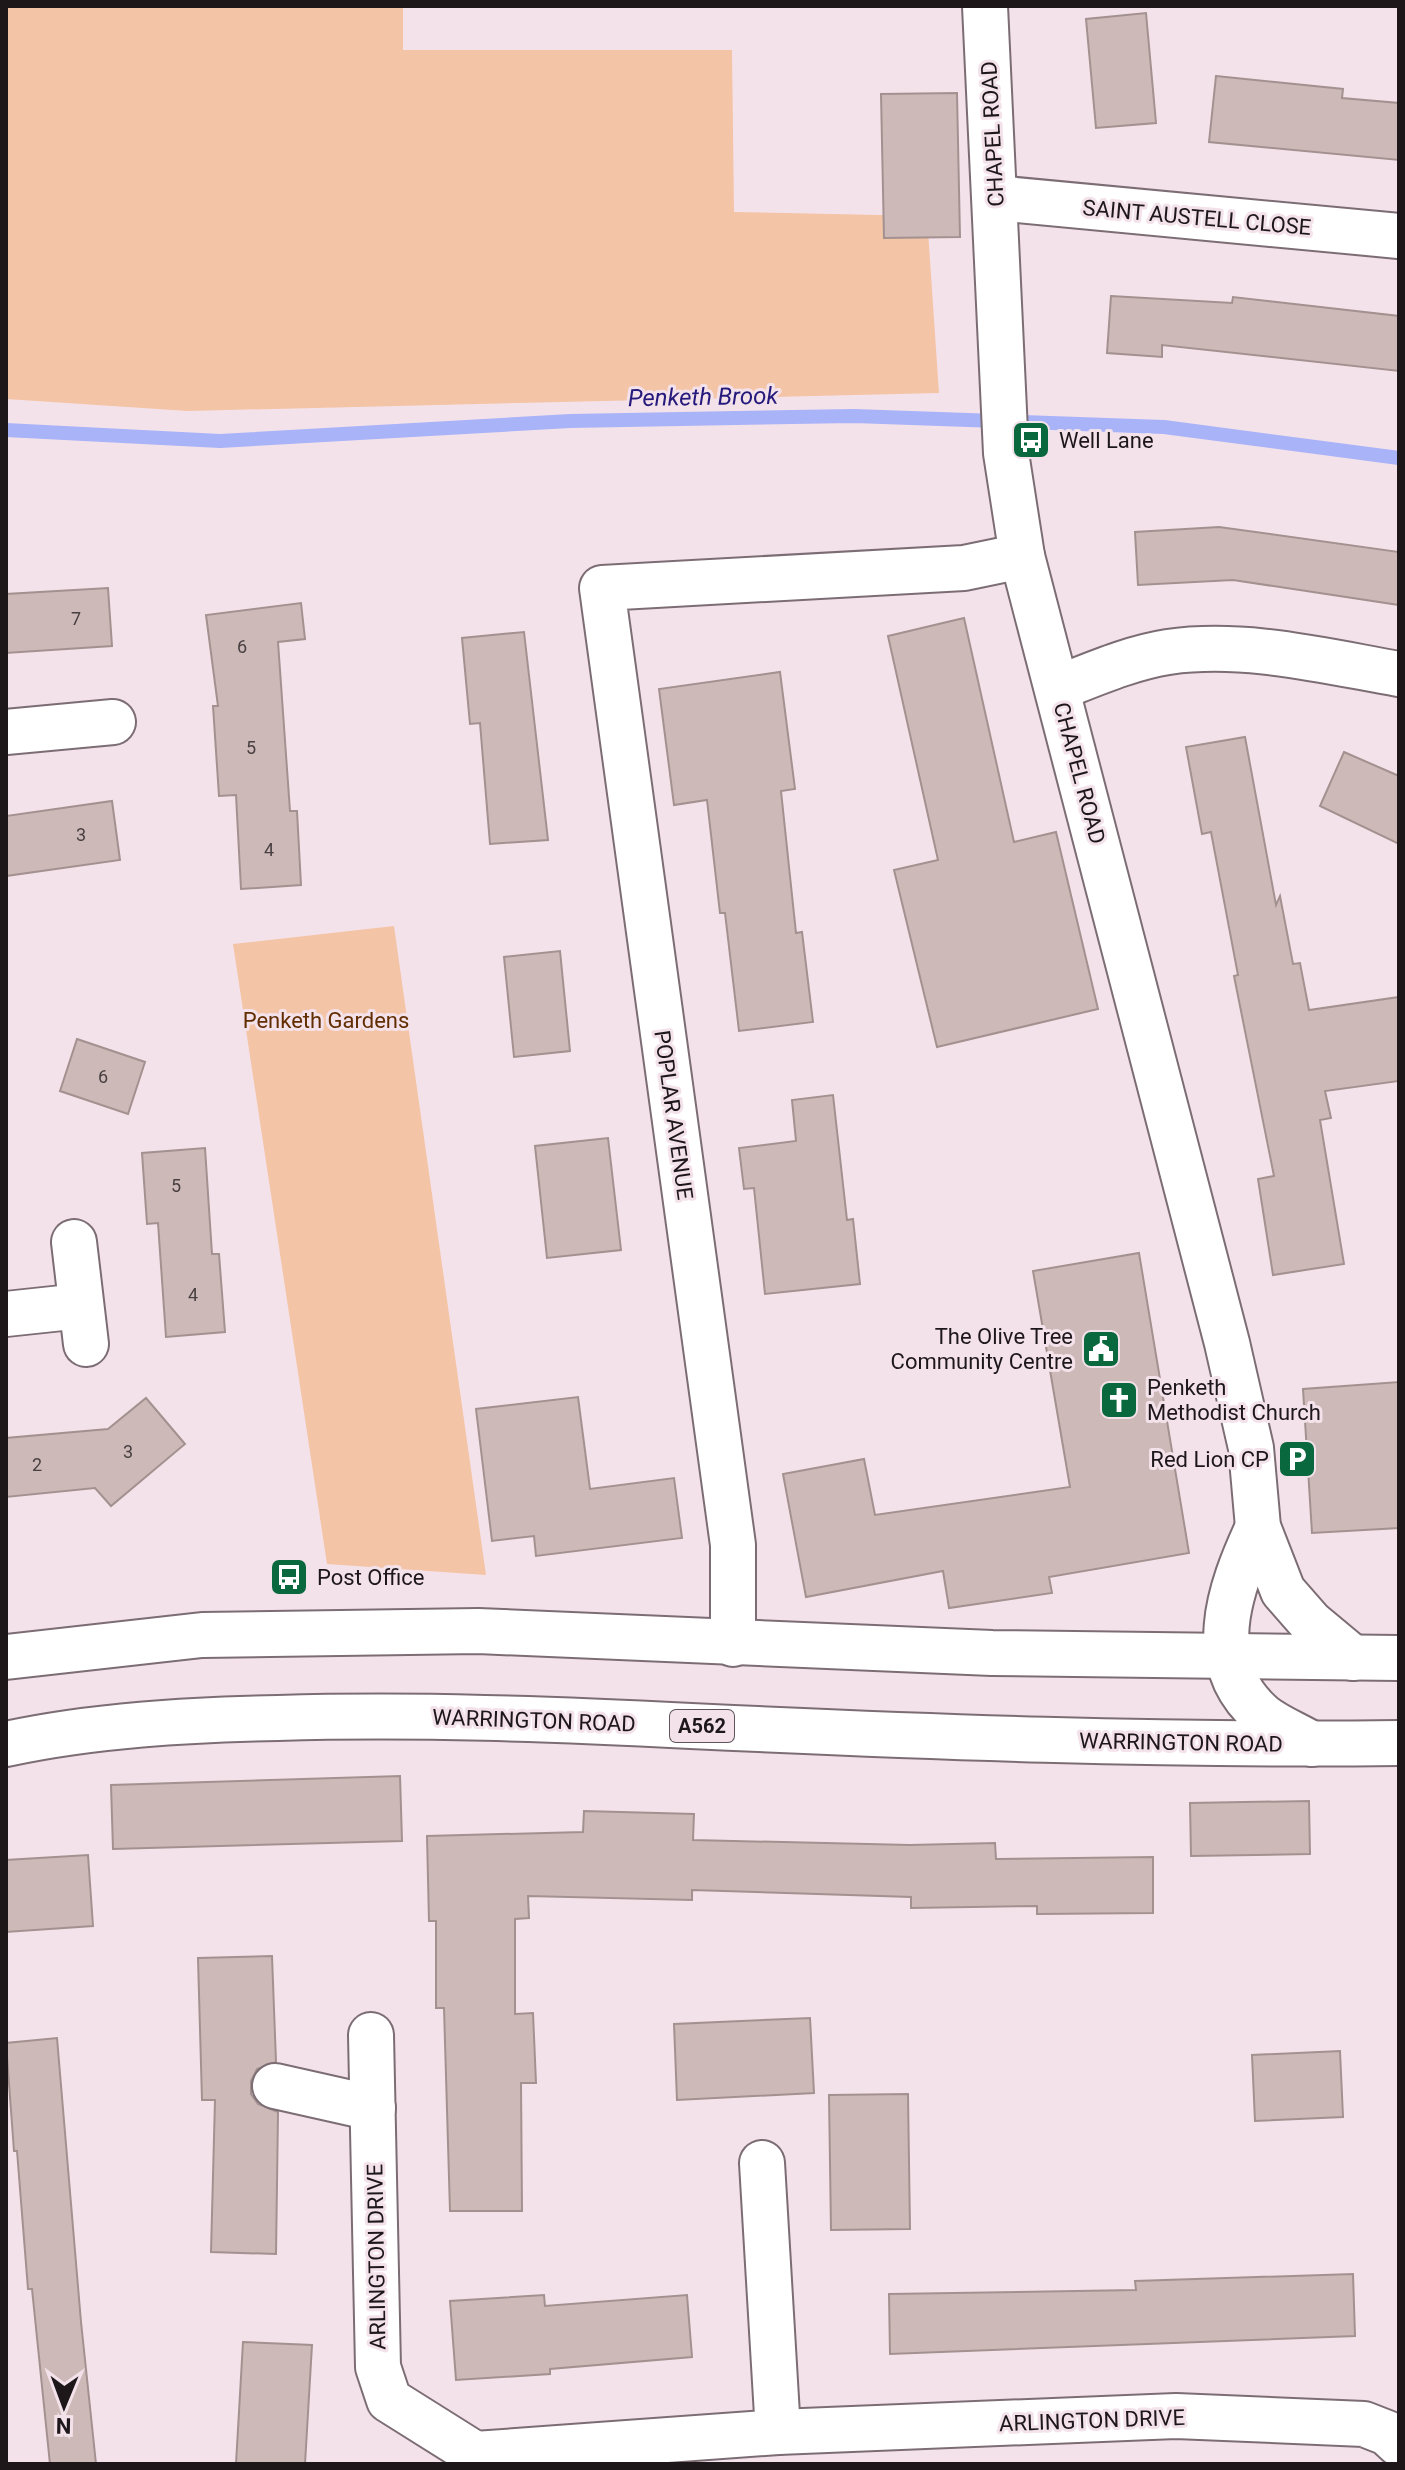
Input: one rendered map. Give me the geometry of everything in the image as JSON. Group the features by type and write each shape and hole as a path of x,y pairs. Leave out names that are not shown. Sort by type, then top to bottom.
{"street":[{"name":"CHAPEL ROAD","path":"985,6 1006,453 1022,556 1227,1343 1251,1448 1258,1527 1283,1591 1311,1623 1353,1658"},
{"name":"SAINT AUSTELL CLOSE","path":"995,198 1399,236"},
{"name":"POPLAR AVENUE","path":"733,1644 733,1545 602,588 964,568 1022,556"},
{"path":"1058,688 1130,660 1202,650 1279,654 1399,674"},
{"path":"6,732 113,722"},
{"path":"6,1314 84,1325 74,1242"},
{"path":"1258,1527 1236,1572 1226,1617 1225,1656 1237,1686 1264,1716 1312,1744"},
{"path":"6,1657 202,1635 478,1631 733,1644 1399,1658"},
{"name":"WARRINGTON ROAD","path":"6,1744 60,1732 215,1719 376,1715 880,1735 1399,1743"},
{"name":"ARLINGTON DRIVE","path":"371,2035 378,2367 389,2400 474,2459 778,2432 1176,2416 1364,2424 1387,2433 1399,2444"},
{"path":"275,2086 373,2108"},
{"path":"762,2163 778,2432"}],"green space":[{"path":"6,6 403,6 403,50 732,50 734,212 927,216 939,393 188,411 6,399"},
{"name":"Penketh Gardens","path":"394,926 486,1575 327,1564 233,944"}],"building":[{"path":"1146,13 1156,123 1096,128 1086,19"},
{"path":"1216,76 1343,89 1342,98 1399,103 1399,160 1209,142"},
{"path":"957,93 960,237 884,238 881,94"},
{"path":"1111,296 1232,303 1233,297 1399,316 1399,371 1162,345 1162,357 1107,353"},
{"path":"1219,527 1399,552 1399,605 1233,580 1138,585 1135,532"},
{"path":"108,588 112,646 6,653 6,594"},
{"path":"301,603 305,639 278,642 290,811 297,811 301,885 241,889 236,795 219,796 213,706 218,706 206,615"},
{"path":"964,618 1014,842 1056,832 1098,1009 937,1047 894,870 938,860 888,636"},
{"path":"524,632 548,840 490,844 480,723 470,724 462,638"},
{"path":"780,672 795,789 781,791 796,933 802,932 813,1022 739,1031 725,913 720,913 707,800 674,805 659,689"},
{"path":"1245,737 1276,905 1280,896 1293,964 1300,963 1309,1010 1399,997 1399,1081 1325,1091 1331,1118 1320,1120 1344,1264 1273,1275 1258,1179 1274,1176 1234,976 1238,975 1211,832 1202,834 1186,747"},
{"path":"1344,752 1399,776 1399,844 1320,806"},
{"path":"112,801 120,860 6,876 6,816"},
{"path":"560,951 570,1051 514,1057 504,957"},
{"path":"77,1039 145,1062 128,1114 60,1091"},
{"path":"833,1095 847,1220 853,1219 860,1284 765,1294 754,1188 744,1189 739,1148 796,1141 792,1100"},
{"path":"608,1138 621,1250 547,1258 535,1146"},
{"path":"205,1148 212,1254 219,1254 225,1332 166,1337 158,1223 147,1224 142,1153"},
{"path":"1139,1253 1189,1553 1049,1577 1052,1593 949,1608 943,1571 806,1597 783,1474 864,1459 875,1515 1070,1487 1033,1271"},
{"path":"1399,1382 1399,1528 1312,1533 1303,1389"},
{"path":"578,1397 590,1489 674,1478 682,1538 536,1556 534,1536 492,1541 476,1409"},
{"path":"146,1398 185,1444 111,1506 95,1488 6,1497 6,1438 108,1429"},
{"path":"400,1776 402,1841 113,1849 111,1785"},
{"path":"1309,1801 1310,1854 1191,1856 1190,1803"},
{"path":"584,1811 694,1814 693,1840 910,1845 995,1843 996,1859 1153,1857 1153,1913 1037,1914 1037,1906 911,1908 911,1897 692,1890 692,1900 528,1896 529,1918 515,1919 515,2014 533,2013 536,2083 521,2083 522,2211 450,2211 444,2008 436,2008 436,1921 429,1921 427,1836 583,1832"},
{"path":"88,1855 93,1926 6,1932 6,1860"},
{"path":"272,1956 276,2062 257,2069 251,2081 251,2094 258,2104 278,2112 276,2254 211,2252 215,2100 202,2100 198,1958"},
{"path":"810,2018 814,2093 677,2100 674,2024"},
{"path":"57,2038 96,2464 50,2464 32,2289 28,2289 17,2151 14,2151 6,2043"},
{"path":"1340,2051 1343,2117 1255,2121 1252,2055"},
{"path":"908,2094 910,2229 831,2230 829,2095"},
{"path":"1353,2274 1355,2336 890,2354 889,2294 1136,2290 1135,2281"},
{"path":"544,2295 545,2306 687,2295 692,2357 550,2369 550,2374 456,2380 450,2301"},
{"path":"243,2342 312,2345 305,2464 236,2464"}],"waterway":[{"name":"Penketh Brook","path":"6,430 220,441 570,421 854,416 1164,427 1399,458"}],"place":[{"name":"Well Lane","path":"1031,440"},
{"name":"The Olive Tree Community Centre","path":"1101,1349"},
{"name":"Penketh Methodist Church","path":"1119,1400"},
{"name":"Red Lion CP","path":"1297,1459"},
{"name":"Post Office","path":"289,1577"}]}
